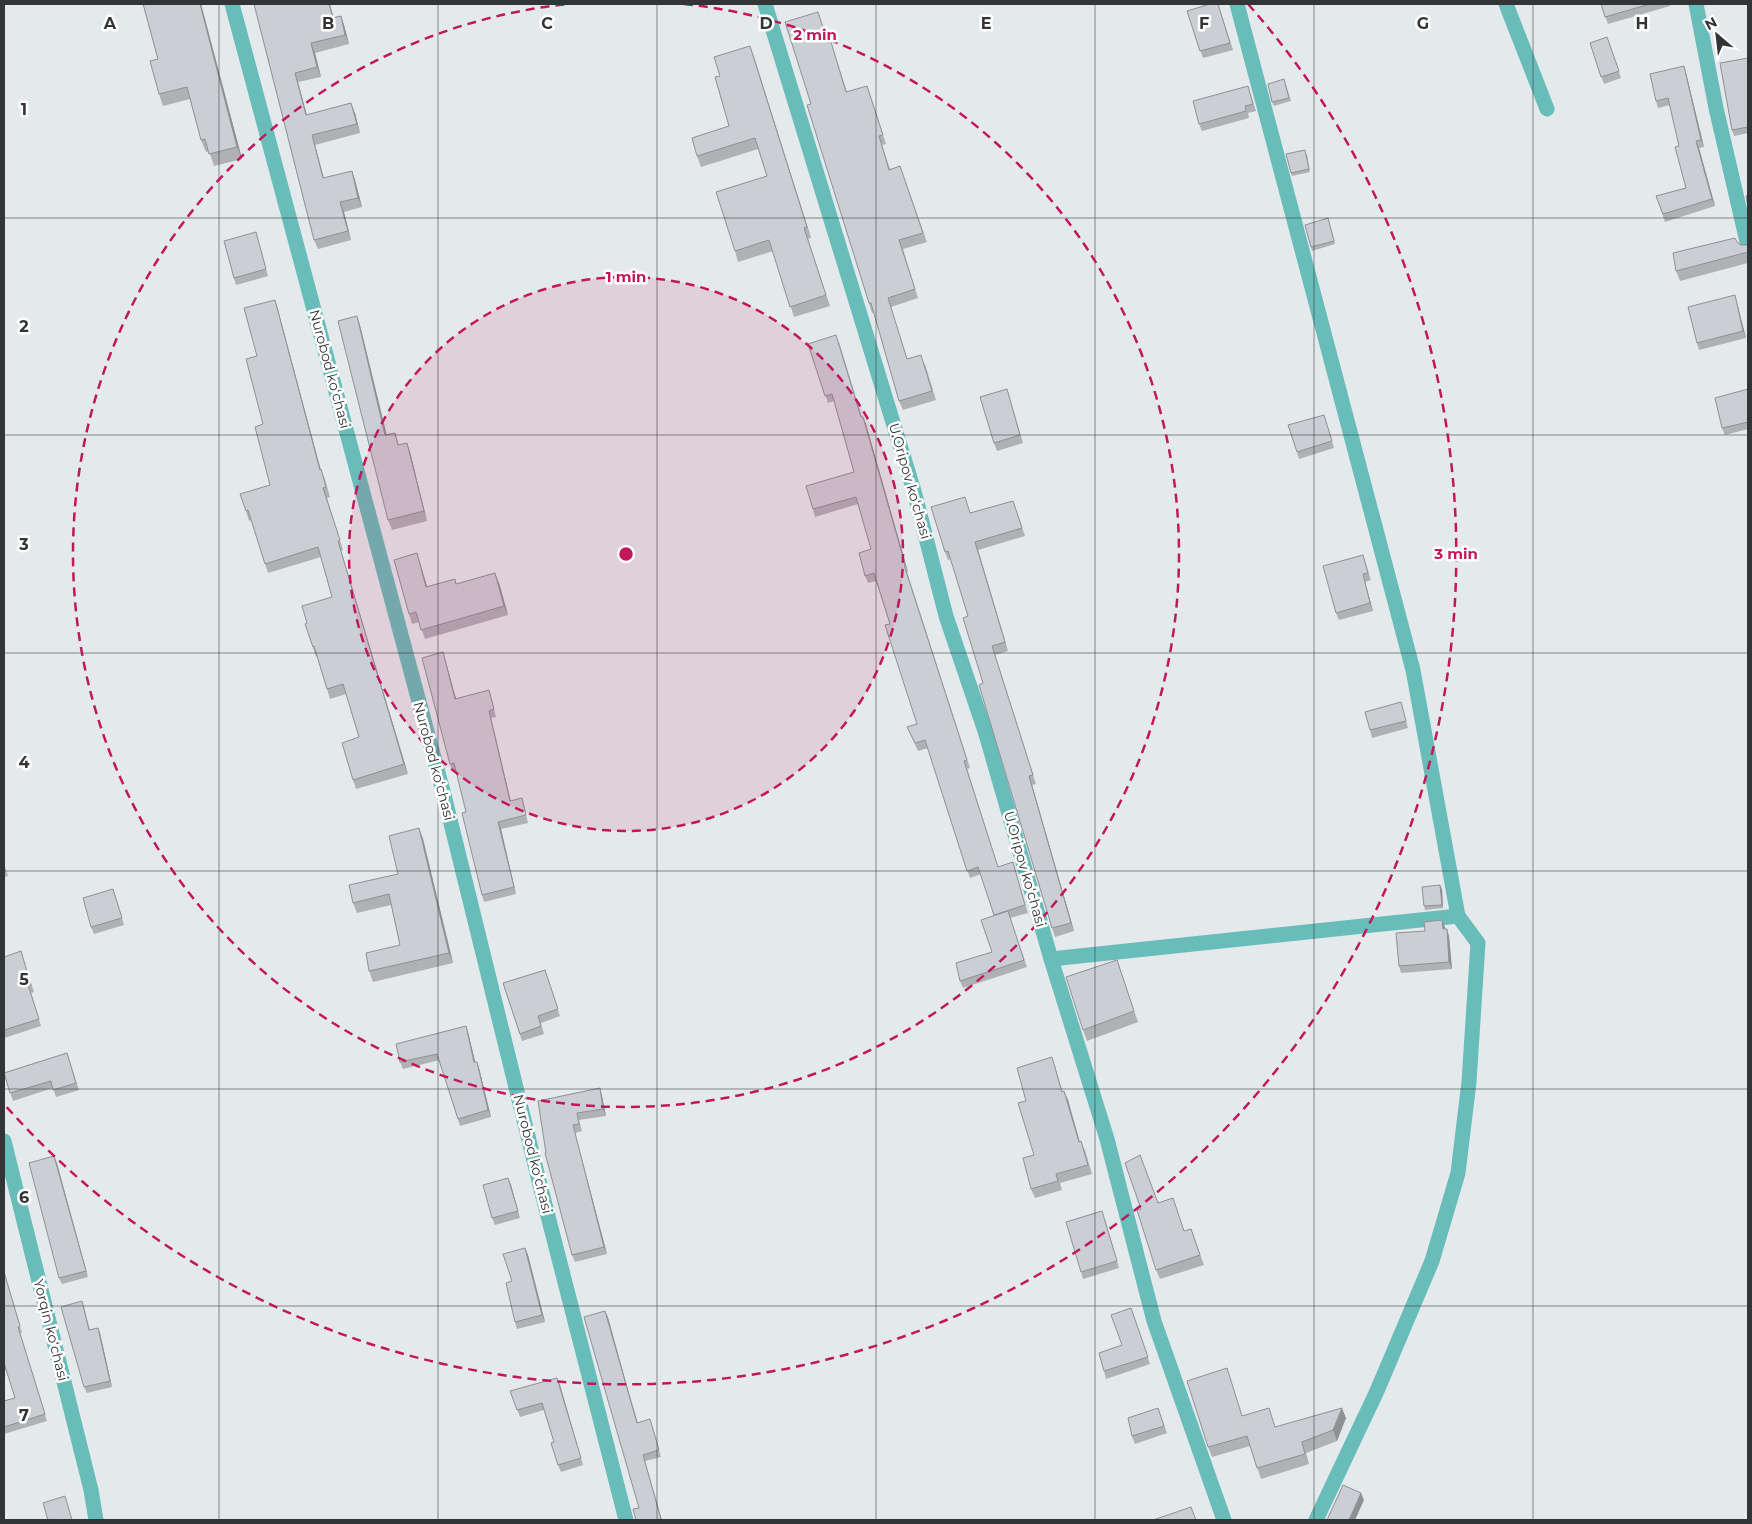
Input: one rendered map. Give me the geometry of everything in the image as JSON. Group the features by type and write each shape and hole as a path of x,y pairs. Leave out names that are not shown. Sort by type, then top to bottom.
{"street":[{"name":"Nurobod koʻchasi","path":"232,4 444,795 547,1213 626,1520"},
{"name":"U.Oripov koʻchasi","path":"766,4 914,491 946,616 984,731 1051,960 1107,1139 1154,1321 1224,1520"},
{"path":"1237,4 1413,670 1458,916 1478,942 1470,1082 1458,1173 1432,1261 1377,1391 1316,1520"},
{"path":"1506,4 1547,109"},
{"path":"1696,4 1716,108 1748,246"},
{"path":"1051,960 1458,916"},
{"name":"Yorqin koʻchasi","path":"4,1140 91,1490 96,1520"}],"building":[{"path":"143,4 200,4 237,147 209,154 205,139 201,140 187,87 159,94 150,61 158,59"},
{"path":"254,4 329,4 333,18 341,16 345,35 311,43 317,67 295,73 306,115 351,103 357,124 312,135 323,178 352,171 358,198 340,202 348,231 314,240"},
{"path":"1210,4 1218,4 1230,43 1200,51 1187,11"},
{"path":"1601,4 1650,4 1605,17"},
{"path":"818,12 828,43 831,42 846,92 867,86 883,135 879,136 889,170 900,166 923,233 899,240 915,289 888,298 907,359 921,355 932,391 899,401 871,303 869,303 807,105 811,104 785,22"},
{"path":"1607,37 1619,71 1601,77 1590,43"},
{"path":"750,46 807,227 804,228 826,295 790,307 769,240 735,251 716,192 767,176 755,138 697,156 692,138 729,126 715,77 720,76 714,57"},
{"path":"1748,58 1748,127 1732,130 1720,63"},
{"path":"1684,66 1701,140 1696,141 1712,199 1663,214 1656,196 1686,188 1675,147 1679,146 1668,98 1656,101 1650,74"},
{"path":"1284,79 1289,98 1272,102 1268,84"},
{"path":"1248,86 1253,104 1245,106 1246,111 1199,124 1193,101"},
{"path":"1305,150 1309,169 1291,173 1286,154"},
{"path":"1328,218 1334,241 1311,247 1305,225"},
{"path":"256,232 266,269 234,278 224,241"},
{"path":"1735,238 1741,245 1748,244 1748,252 1676,271 1673,253"},
{"path":"1735,295 1743,331 1697,343 1688,307"},
{"path":"275,300 326,487 323,488 340,540 338,541 404,764 353,780 342,743 359,737 343,684 327,689 305,624 307,623 302,606 332,597 318,547 265,564 248,510 246,511 240,494 270,485 255,427 263,424 246,359 257,356 244,308"},
{"path":"357,316 385,435 395,433 398,445 407,443 424,511 388,520 338,321"},
{"path":"836,335 861,417 863,417 904,565 967,760 964,761 998,867 1013,862 1025,905 994,915 978,867 967,871 925,740 915,743 907,727 917,724 885,625 890,624 874,573 865,576 859,553 871,549 856,497 813,509 806,486 854,472 832,394 825,396 808,344"},
{"path":"1007,389 1020,435 994,443 980,397"},
{"path":"1748,389 1748,422 1722,428 1715,398"},
{"path":"1324,415 1332,441 1297,452 1288,425"},
{"path":"965,497 970,513 1013,501 1022,528 975,542 1005,642 992,646 1033,775 1029,776 1071,923 1052,928 979,685 983,683 963,618 968,616 948,551 945,552 931,507"},
{"path":"417,553 426,587 455,579 456,584 495,573 504,606 421,630 416,612 409,614 394,560"},
{"path":"1363,555 1368,573 1363,574 1370,603 1336,613 1323,566"},
{"path":"443,652 455,699 489,690 494,709 489,711 510,801 522,798 526,815 498,822 514,887 482,895 462,813 466,812 454,763 450,764 422,658"},
{"path":"1401,702 1406,721 1370,730 1365,712"},
{"path":"419,828 449,953 369,971 366,953 400,945 389,894 353,903 349,885 398,874 389,836"},
{"path":"1440,885 1442,905 1424,906 1422,887"},
{"path":"113,889 122,918 91,927 83,898"},
{"path":"1008,911 1024,960 960,981 956,963 992,952 981,920"},
{"path":"1442,920 1443,929 1447,929 1449,962 1399,966 1396,933 1425,931 1424,922"},
{"path":"21,951 31,985 28,985 39,1019 4,1030 4,957"},
{"path":"1117,960 1134,1011 1083,1030 1066,977"},
{"path":"545,970 558,1009 538,1016 541,1026 520,1034 503,983"},
{"path":"466,1026 474,1062 477,1062 488,1110 458,1119 437,1054 400,1062 396,1044"},
{"path":"67,1053 76,1083 53,1090 51,1081 10,1093 4,1073"},
{"path":"1052,1057 1062,1092 1064,1091 1088,1165 1056,1174 1058,1181 1031,1189 1023,1158 1034,1155 1018,1103 1026,1101 1017,1068"},
{"path":"600,1088 603,1109 577,1113 579,1124 573,1125 604,1247 572,1255 545,1153 538,1101"},
{"path":"1140,1155 1158,1203 1173,1198 1184,1231 1191,1229 1200,1255 1156,1270 1137,1210 1141,1209 1125,1163"},
{"path":"54,1156 86,1271 59,1278 29,1163"},
{"path":"508,1178 518,1211 492,1218 483,1185"},
{"path":"1102,1211 1117,1261 1081,1272 1066,1222"},
{"path":"525,1248 542,1315 515,1322 506,1283 512,1281 503,1254"},
{"path":"4,1272 20,1326 18,1327 45,1414 4,1427 4,1401 15,1398 4,1363"},
{"path":"82,1301 89,1330 98,1328 110,1381 84,1387 61,1307"},
{"path":"1131,1308 1148,1357 1104,1371 1099,1353 1122,1345 1111,1315"},
{"path":"605,1311 637,1423 650,1419 659,1450 643,1455 661,1519 636,1520 633,1509 639,1508 584,1317"},
{"path":"1227,1368 1242,1416 1269,1408 1275,1427 1342,1408 1333,1430 1302,1442 1305,1454 1257,1468 1247,1436 1208,1447 1187,1381"},
{"path":"557,1378 581,1458 558,1465 551,1443 554,1442 542,1403 517,1410 510,1391"},
{"path":"1158,1408 1164,1426 1132,1436 1128,1418"},
{"path":"1343,1485 1361,1493 1349,1520 1327,1520"},
{"path":"65,1496 72,1520 48,1520 43,1503"},
{"path":"1191,1507 1196,1520 1153,1520"}]}
